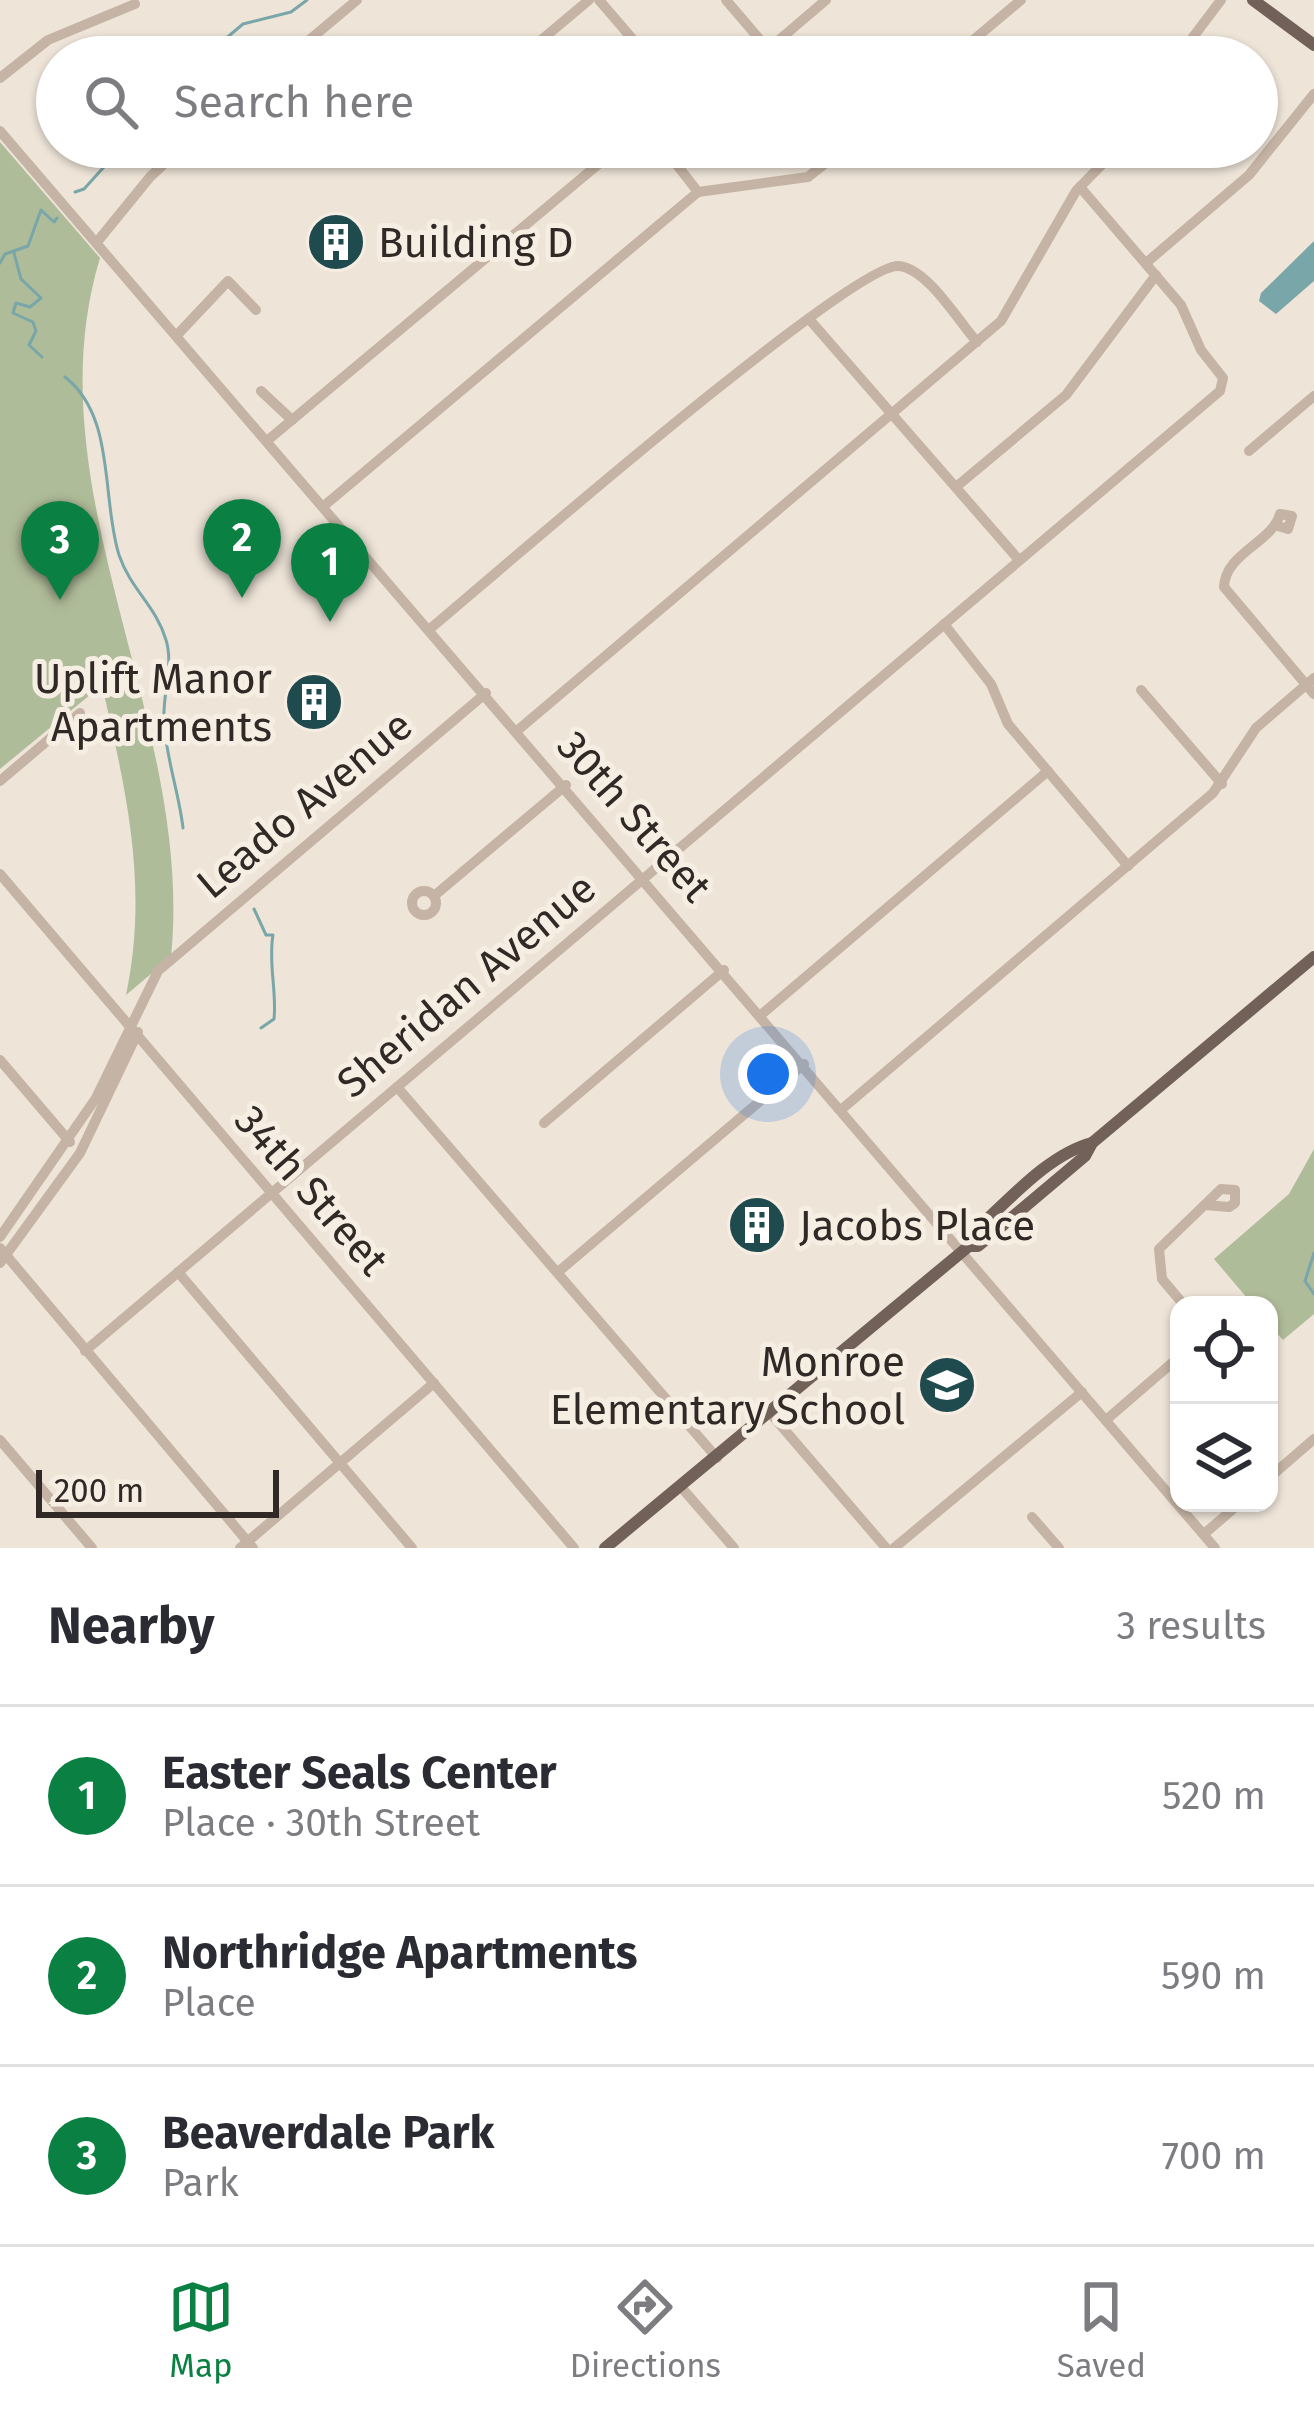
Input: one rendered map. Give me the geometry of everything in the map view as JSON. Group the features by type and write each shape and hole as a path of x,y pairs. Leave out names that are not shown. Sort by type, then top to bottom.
{"main road":[{"path":"1253,0 1314,45"},
{"path":"605,1548 966,1249 970,1236 1037,1177 1077,1147 1092,1143 1314,957"}],"street":[{"path":"314,36 357,0"},
{"path":"546,36 589,0"},
{"path":"599,0 630,36"},
{"path":"726,0 751,36"},
{"path":"783,36 824,0"},
{"path":"978,36 1021,0"},
{"path":"1194,36 1222,0"},
{"path":"58,36 135,4"},
{"path":"0,78 36,50"},
{"path":"1278,139 1314,94"},
{"name":"30th Street","path":"0,131 966,1249 1215,1548"},
{"path":"97,242 120,209 161,168"},
{"path":"268,440 594,168"},
{"path":"679,168 698,192"},
{"path":"325,505 698,192 808,177 819,168"},
{"path":"518,730 976,342 1014,305 1080,187 1099,168"},
{"path":"1146,263 1255,168"},
{"path":"956,487 1066,395 1156,275 1080,187"},
{"path":"430,628 800,321 879,270 899,266 916,273 976,342"},
{"name":"Sheridan Avenue","path":"85,1351 1220,391 1221,373 1201,350 1181,304 1156,275"},
{"path":"178,334 228,281 256,310"},
{"path":"809,319 1019,560"},
{"path":"261,391 292,420"},
{"path":"1249,451 1314,396"},
{"path":"842,1109 1222,784 1244,743 1311,686 1227,593 1226,570 1278,526"},
{"path":"944,624 991,684 1008,724 1128,866"},
{"path":"1141,690 1222,784"},
{"name":"Leado Avenue","path":"134,1032 141,1005 165,965 486,693"},
{"path":"0,781 80,713"},
{"path":"762,1014 1048,771"},
{"path":"434,896 566,785"},
{"name":"34th Street","path":"0,874 574,1548"},
{"path":"544,1123 724,970"},
{"path":"0,1237 69,1141 134,1032"},
{"path":"134,1032 80,1153 2,1255 246,1546 434,1383"},
{"path":"0,1060 80,1153"},
{"path":"558,1272 804,1064"},
{"path":"397,1087 717,1458"},
{"path":"1176,1296 1162,1279 1159,1250 1205,1205"},
{"path":"178,1272 412,1548"},
{"path":"1106,1420 1170,1365"},
{"path":"771,1414 890,1548 1082,1392"},
{"path":"1278,1470 1314,1439"},
{"path":"0,1440 92,1548"},
{"path":"682,1486 734,1548"},
{"path":"1204,1534 1230,1512"},
{"path":"1032,1517 1059,1548"}],"green space":[{"path":"0,142 100,258 84,345 85,431 98,518 160,781 172,869 171,957 126,995 133,955 135,877 126,801 102,685 0,769"},
{"path":"1314,1149 1314,1314 1283,1340 1278,1334 1278,1296 1245,1296 1214,1259 1289,1194"}],"water":[{"path":"1314,241 1314,281 1276,314 1259,301 1261,293"}],"waterway":[{"path":"229,36 243,24 291,12 307,0"},
{"path":"75,192 103,168"},
{"path":"0,263 5,254 28,246 41,210 54,222 57,218"},
{"path":"14,253 21,279 41,298 30,307 16,303 13,313 33,322 36,331 29,345 42,357"},
{"path":"65,377 81,394 100,436 119,555 166,640 164,722 183,828"},
{"path":"254,909 266,935 273,935 274,1019 261,1028"},
{"path":"1314,1253 1305,1281 1314,1294"}],"place":[{"name":"Building D","path":"336,242"},
{"name":"Northridge Apartments","path":"242,598"},
{"name":"Beaverdale Park","path":"60,600"},
{"name":"Easter Seals Center","path":"330,622"},
{"name":"Uplift Manor Apartments","path":"314,702"},
{"name":"Jacobs Place","path":"757,1225"},
{"name":"Monroe Elementary School","path":"947,1385"}]}
